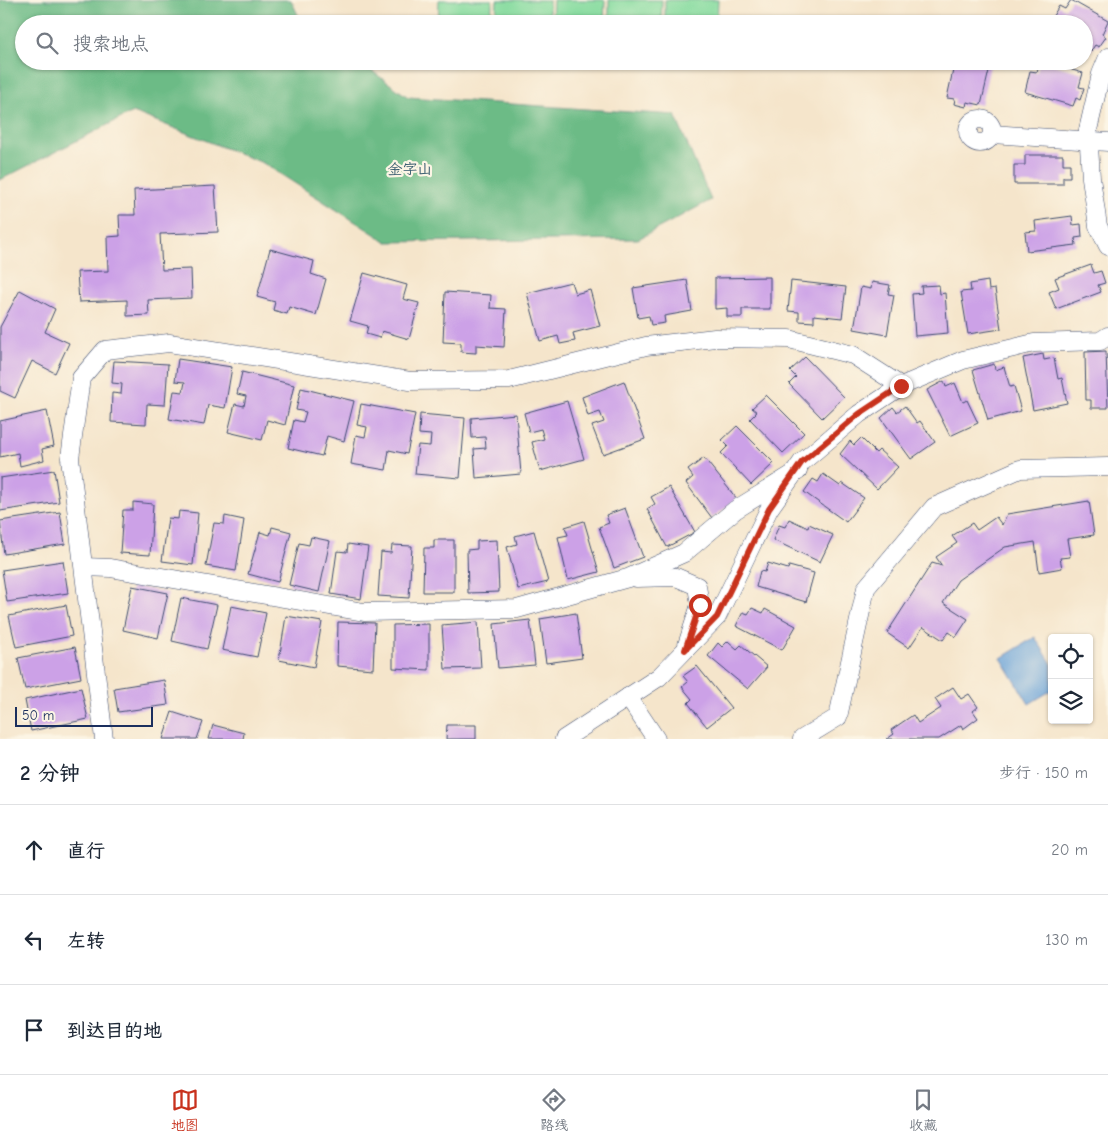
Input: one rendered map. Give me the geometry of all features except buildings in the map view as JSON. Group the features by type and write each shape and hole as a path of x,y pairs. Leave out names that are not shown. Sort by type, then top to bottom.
{"street":[{"path":"1108,57 1098,83 1088,130 1098,226 1108,246"},
{"path":"992,134 1108,142"},
{"path":"104,739 70,458 81,378 105,350 169,343 410,381 509,380 646,346 715,338 789,339 853,355 901,386"},
{"path":"564,739 659,677 717,617 769,509 798,471 802,462 859,414 901,386 963,360 1034,343 1105,340"},
{"path":"802,739 838,717 866,588 934,507 1020,469 1108,467"},
{"path":"84,567 110,568 364,612 517,609 628,578 684,553 736,510 798,471"},
{"path":"628,578 676,577 696,586 700,605 685,650"},
{"path":"628,697 656,739"}],"green space":[{"name":"金字山","path":"0,0 291,0 298,15 15,15 15,70 370,70 408,97 675,115 711,200 638,239 387,242 263,163 133,112 0,180"},
{"path":"439,0 492,0 491,15 438,15"},
{"path":"497,0 549,0 549,15 496,15"},
{"path":"553,0 605,0 604,15 552,15"},
{"path":"609,0 662,0 661,15 609,15"},
{"path":"665,0 718,0 717,15 665,15"}],"water":[{"path":"1035,637 1048,658 1048,692 1029,704 1001,658"}],"route":[{"path":"700,605 685,650 717,617 769,509 798,471 802,462 859,414 901,386"}]}
